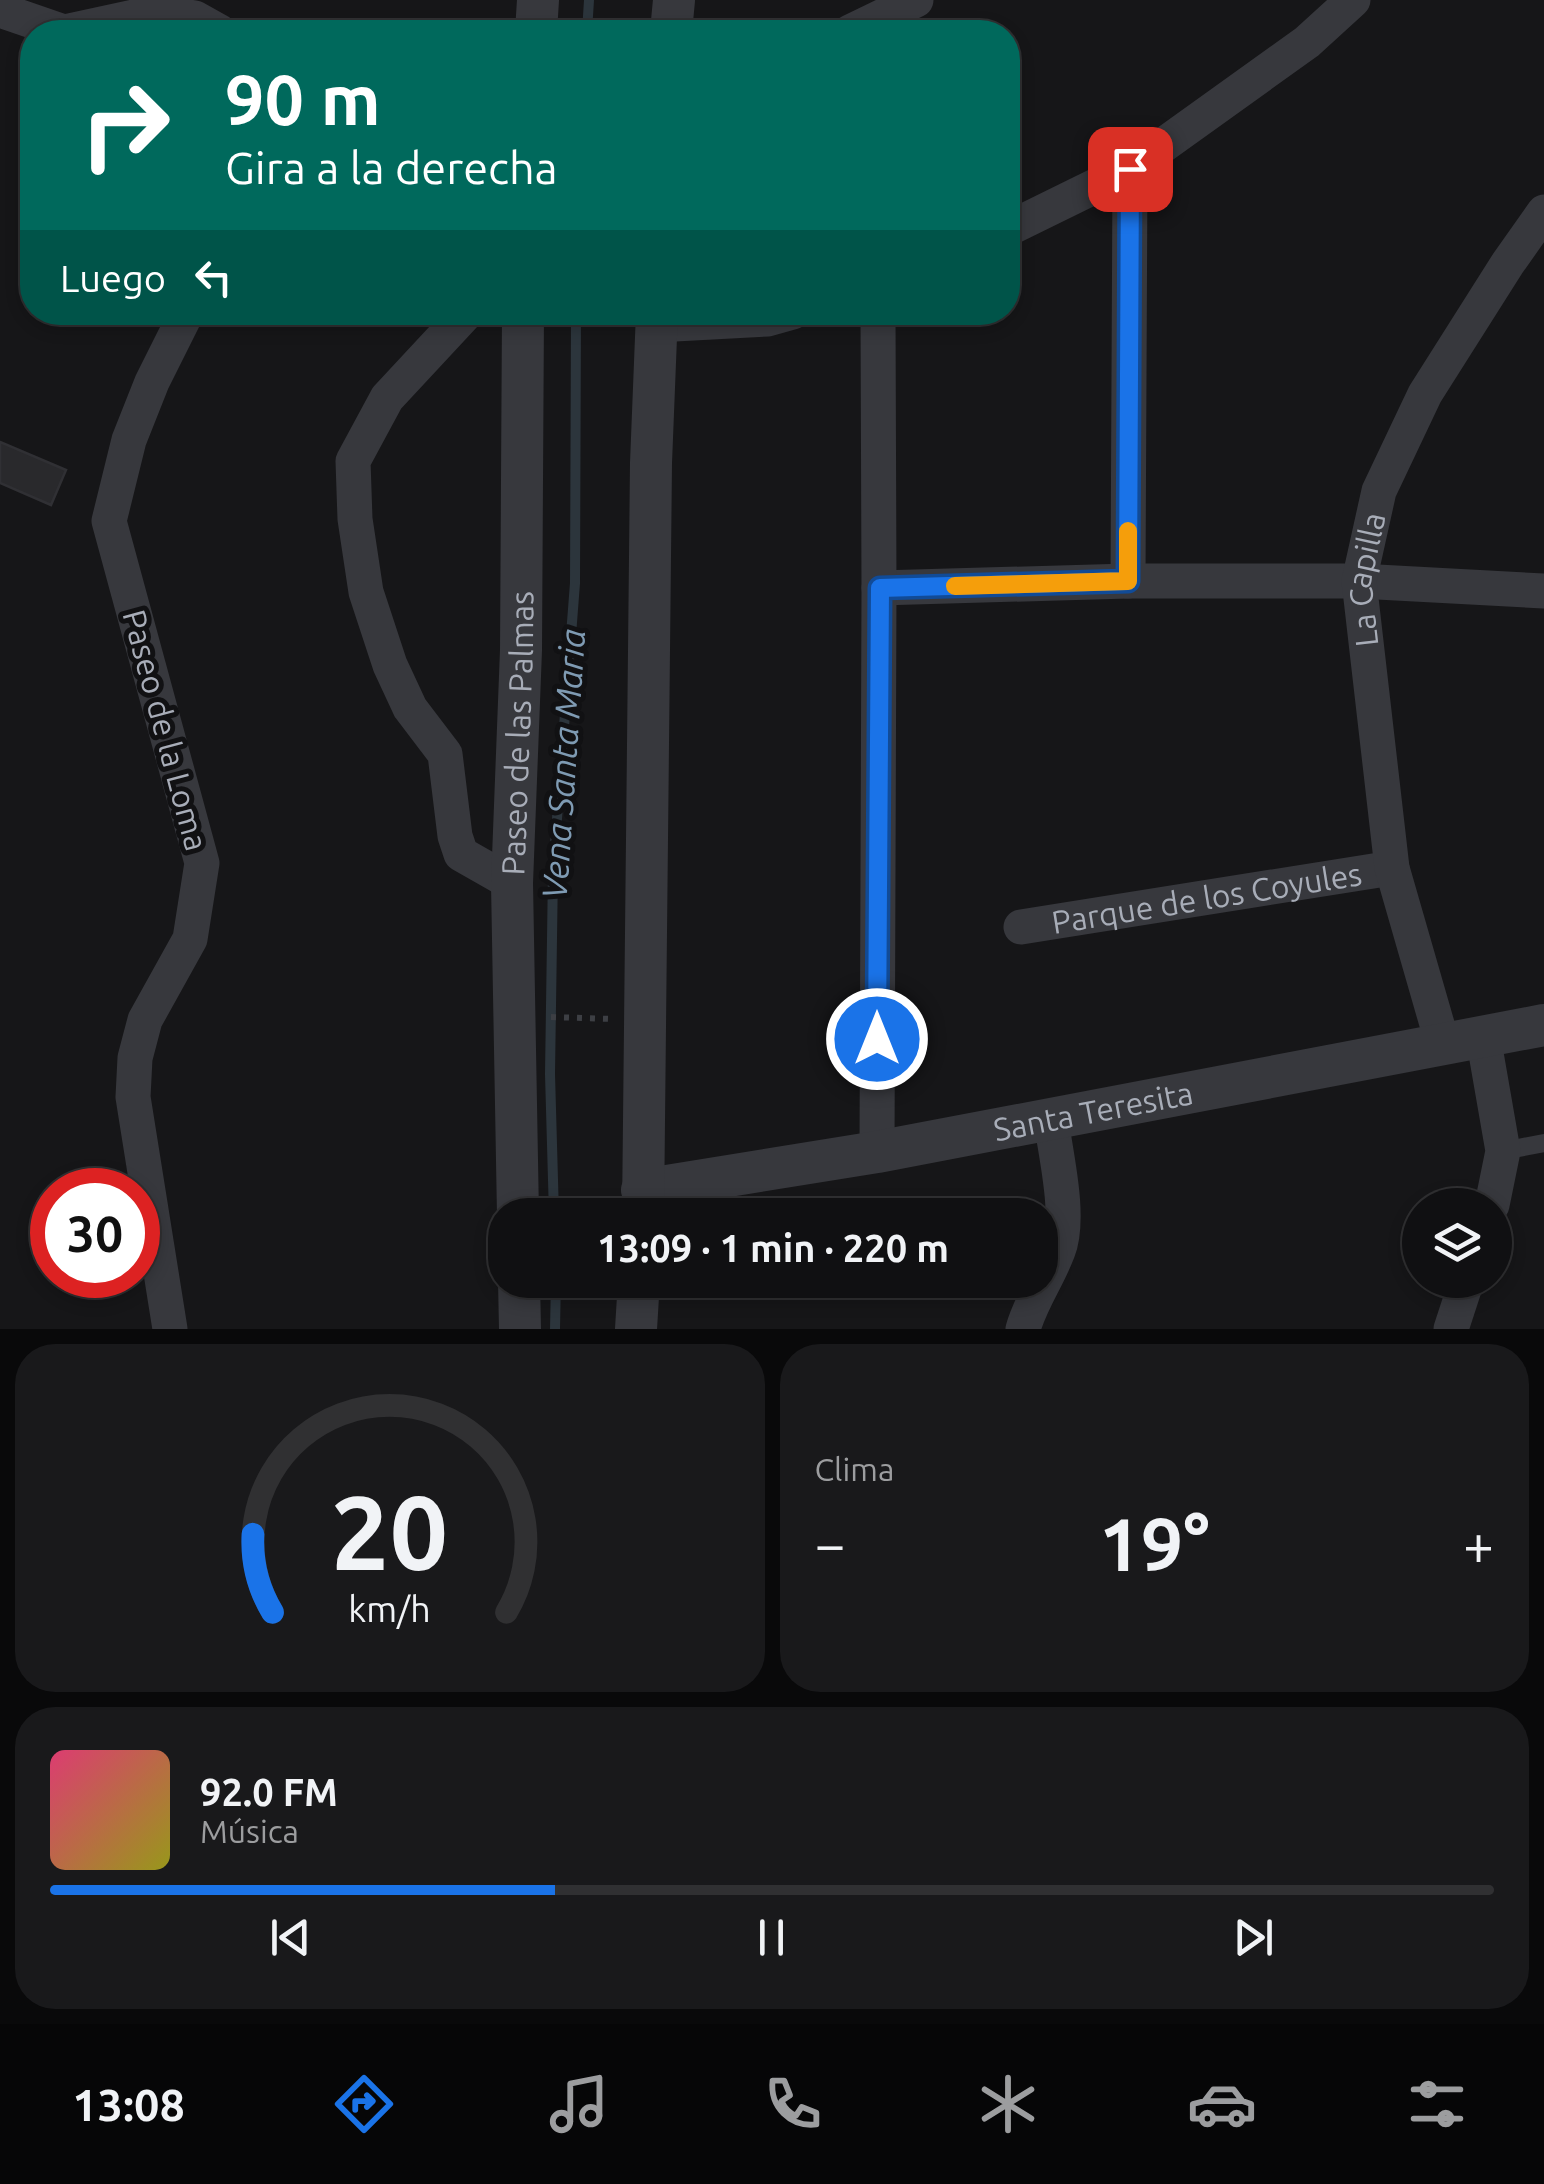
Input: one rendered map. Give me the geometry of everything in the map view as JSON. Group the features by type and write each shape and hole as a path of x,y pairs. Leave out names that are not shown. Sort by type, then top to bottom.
{"street":[{"path":"875,20 916,0"},
{"path":"1020,223 1130,169 1307,42 1353,0"},
{"path":"0,10 29,20"},
{"path":"120,20 157,12 199,20"},
{"path":"1128,581 1130,169"},
{"name":"La Capilla","path":"1503,1151 1463,1040 1392,868 1359,581 1380,491 1425,394 1544,212"},
{"name":"Paseo de la Loma","path":"170,1329 133,1096 135,1058 145,1020 190,939 202,863 110,521 128,440 180,325"},
{"path":"455,325 387,398 353,461 355,520 366,592 390,665 410,708 445,754 455,836 461,854 512,883"},
{"name":"Paseo de las Palmas","path":"518,1198 512,883 520,650 523,325"},
{"path":"642,1198 657,325"},
{"path":"877,1152 878,325"},
{"path":"880,588 1128,581 1359,581 1544,591"},
{"name":"Parque de los Coyules","path":"1021,927 1392,868"},
{"name":"Santa Teresita","path":"661,1198 877,1152 1544,1025"},
{"path":"1023,1329 1060,1248 1063,1208 1051,1120"},
{"path":"1495,1188 1503,1151"},
{"path":"519,1298 520,1329"},
{"path":"636,1329 639,1298"},
{"path":"1450,1329 1461,1298"}],"lane":[{"path":"1503,1151 1544,1143"}],"path":[{"path":"540,1017 608,1018"}],"building":[{"path":"0,442 66,470 51,505 0,483"}],"waterway":[{"name":"Vena Santa Maria","path":"588,20 589,0"},
{"name":"Vena Santa Maria","path":"554,1198 550,1074 553,871 575,583 576,325"},
{"name":"Vena Santa Maria","path":"555,1329 556,1298"}],"slow traffic":[{"path":"955,586 1128,581 1128,531"}],"route":[{"path":"877,1039 880,588 1128,581 1130,169"}]}
